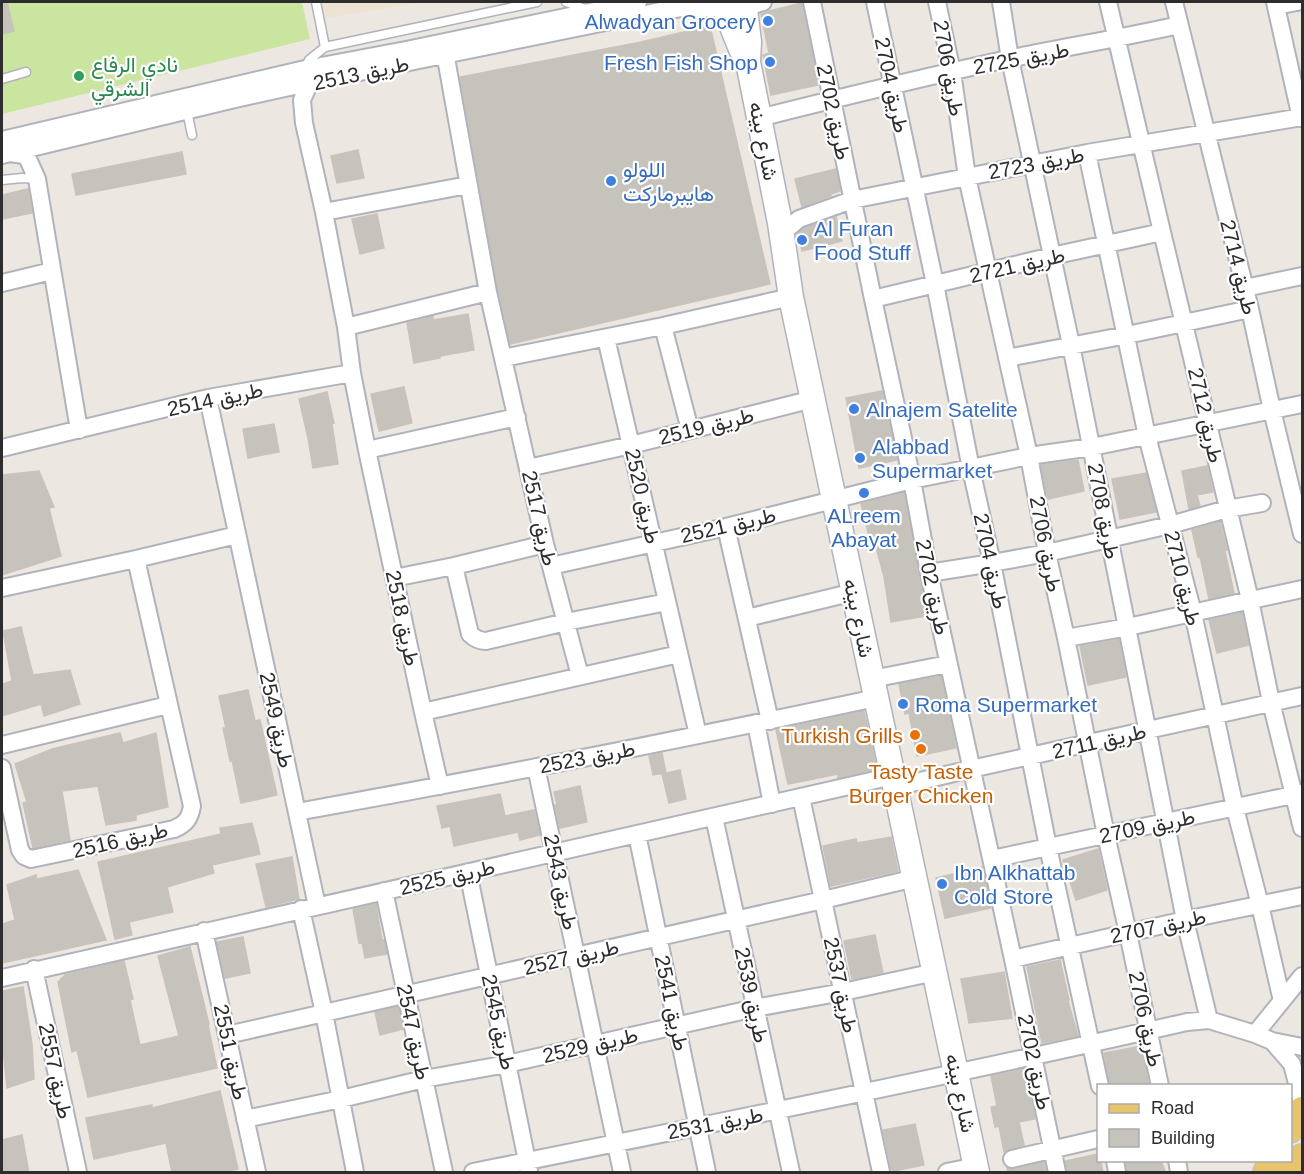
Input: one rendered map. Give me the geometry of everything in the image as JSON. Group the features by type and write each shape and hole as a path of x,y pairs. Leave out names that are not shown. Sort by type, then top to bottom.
{"main road":[{"path":"1292,1127 1302,1110"},
{"path":"1294,1173 1302,1157"}],"street":[{"name":"طريق 2513","path":"444,49 591,11 638,2"},
{"name":"طريق 2702","path":"812,2 948,664 992,859 1057,1173"},
{"name":"طريق 2704","path":"875,2 935,284 1048,847 1100,1084"},
{"name":"طريق 2706","path":"937,2 952,72 967,177 1029,456 1047,553 1160,1084"},
{"name":"طريق 2708","path":"1001,2 1010,59 1092,447 1185,920 1209,1020"},
{"name":"طريق 2712","path":"1108,2 1250,600 1271,702 1298,794 1302,828"},
{"name":"طريق 2714","path":"1174,2 1245,288 1302,534"},
{"path":"1297,2 1275,4 1302,118"},
{"name":"طريق 2513","path":"4,149 307,76 444,49 664,10 740,5"},
{"name":"شارع بينه","path":"740,5 743,53 748,62 782,237 791,297 977,1169"},
{"name":"طريق 2725","path":"759,118 1010,59 1179,25"},
{"name":"طريق 2517","path":"444,49 488,292 545,544 580,676"},
{"name":"طريق 2513","path":"31,141 53,143 187,111 307,76"},
{"name":"طريق 2518","path":"307,76 302,100 302,115 324,212 367,450 440,786"},
{"name":"طريق 2723","path":"782,237 786,230 799,219 852,200 1087,153 1302,118"},
{"path":"37,179 42,158 53,143"},
{"path":"4,149 27,157 37,179 79,430"},
{"name":"طريق 2710","path":"1087,153 1148,436 1193,613 1235,808 1282,1001"},
{"path":"324,212 468,185"},
{"name":"طريق 2721","path":"873,299 1161,232"},
{"path":"2,283 52,271"},
{"path":"1245,288 1302,276"},
{"path":"346,327 488,292"},
{"path":"504,358 791,297"},
{"path":"1007,357 1184,324 1250,309"},
{"path":"663,326 690,430"},
{"name":"طريق 2520","path":"606,338 698,735"},
{"name":"طريق 2514","path":"2,448 208,398 352,373"},
{"name":"طريق 2549","path":"208,398 297,812 324,1013 355,1173"},
{"name":"طريق 2519","path":"528,468 631,445 813,399"},
{"name":"طريق 2521","path":"551,566 726,527 912,480 1029,456 1092,447 1302,404"},
{"path":"367,450 517,417"},
{"path":"929,573 1047,553 1170,525 1227,509 1262,503"},
{"path":"726,527 747,618 763,722 772,804"},
{"path":"2,588 136,560 237,535"},
{"path":"394,578 545,544"},
{"name":"طريق 2516","path":"2,768 20,850 30,860 174,829 184,825 190,816 192,806 136,560"},
{"path":"454,566 470,634 480,641 667,602"},
{"path":"1066,638 1128,627 1302,589"},
{"path":"747,618 854,592"},
{"path":"423,712 679,654"},
{"name":"طريق 2523","path":"297,812 763,722 948,664"},
{"name":"طريق 2711","path":"894,781 971,769 1302,696"},
{"path":"2,745 168,705"},
{"name":"طريق 2543","path":"536,767 622,1173"},
{"name":"طريق 2525","path":"2,978 801,797 894,781"},
{"name":"طريق 2709","path":"992,859 1298,794"},
{"name":"طريق 2537","path":"801,797 881,1173"},
{"name":"طريق 2539","path":"714,817 791,1173"},
{"name":"طريق 2541","path":"637,834 707,1173"},
{"name":"طريق 2545","path":"468,872 529,1167"},
{"name":"طريق 2527","path":"227,1035 915,878"},
{"name":"طريق 2547","path":"384,891 444,1173"},
{"name":"طريق 2707","path":"1013,959 1302,896"},
{"name":"طريق 2551","path":"204,931 257,1173"},
{"name":"طريق 2557","path":"34,969 78,1173"},
{"name":"طريق 2529","path":"245,1119 424,1079 507,1064 755,1008 935,972"},
{"path":"1255,1034 1302,976"},
{"path":"1209,1020 1272,1041 1302,1047"},
{"name":"طريق 2531","path":"473,1173 529,1167 616,1143 1034,1057 1187,1022 1209,1020"},
{"path":"1272,1041 1292,1064 1302,1102"},
{"path":"1012,1159 1097,1139"},
{"path":"947,1173 977,1169"}],"lane":[{"path":"316,2 325,47"},
{"path":"307,76 309,60 325,47 537,2"},
{"path":"566,2 591,11"},
{"path":"2,79 26,72"},
{"path":"187,111 192,135"},
{"path":"2,180 37,179"}],"shaded area":[{"path":"322,2 422,2 325,18"}],"green space":[{"name":"نادي الرفاع الشرقي","path":"2,2 302,2 310,39 2,114"}],"building":[{"path":"2,2 7,2 14,31 2,34"},
{"path":"802,3 818,85 771,95 763,55 769,53 761,14"},
{"name":"اللولو هايبرماركت","path":"710,26 770,284 510,344 498,290 460,77 641,42"},
{"path":"358,150 364,178 337,183 331,156"},
{"path":"182,152 186,174 76,195 72,174"},
{"path":"836,169 840,191 802,207 795,179"},
{"path":"28,189 32,213 2,219 2,195"},
{"path":"377,214 384,248 360,254 352,219"},
{"path":"836,217 842,241 802,251 798,234 804,228"},
{"path":"468,314 474,350 414,363 407,323 433,316 433,320"},
{"path":"404,387 412,423 379,431 371,394"},
{"path":"882,391 897,460 859,468 846,398"},
{"path":"327,392 334,423 332,424 338,464 313,468 299,399"},
{"path":"274,424 279,452 248,458 243,429"},
{"path":"1078,460 1084,491 1048,499 1041,465"},
{"path":"1207,466 1213,492 1197,495 1200,506 1189,509 1182,471"},
{"path":"39,471 54,507 49,508 61,556 2,575 2,475"},
{"path":"1146,473 1156,512 1120,519 1112,479"},
{"path":"904,493 927,616 891,622 884,577 873,536 869,536 861,504"},
{"path":"1220,522 1234,593 1209,599 1192,530"},
{"path":"1242,613 1249,645 1217,653 1209,620"},
{"path":"21,627 33,675 70,670 80,704 44,716 41,704 2,716 2,684 12,681 3,631"},
{"path":"1119,639 1126,677 1088,685 1080,646"},
{"path":"941,676 956,748 917,756 909,713 905,714 899,684"},
{"path":"248,690 255,721 260,720 277,795 241,803 223,728 226,728 219,696"},
{"path":"864,711 877,769 838,778 838,774 788,784 776,730"},
{"path":"120,733 123,743 156,733 168,807 136,815 136,820 106,825 98,786 62,791 70,840 33,848 23,803 27,802 15,764 52,749"},
{"path":"662,753 666,773 653,775 649,756"},
{"path":"680,770 686,799 669,803 662,774"},
{"path":"580,786 587,822 560,828 554,792"},
{"path":"500,794 505,816 534,810 540,835 520,840 518,832 454,846 450,826 442,828 437,806"},
{"path":"252,823 260,854 212,865 214,873 167,887 173,912 129,922 132,935 115,939 98,862 221,834 220,828"},
{"path":"891,837 898,871 831,886 823,846 856,839 857,843"},
{"path":"1098,849 1107,890 1076,900 1063,860"},
{"path":"292,857 299,899 266,907 256,864"},
{"path":"982,867 991,908 945,918 936,878"},
{"path":"78,870 106,940 2,963 2,924 15,920 7,885 36,875 37,879"},
{"path":"376,904 382,940 384,940 387,954 365,958 362,942 359,943 353,909"},
{"path":"875,935 883,973 852,979 844,941"},
{"path":"243,937 250,973 225,978 217,942"},
{"path":"190,947 217,1068 88,1097 77,1050 72,1052 58,982 65,975 124,961 140,1045 179,1036 158,956"},
{"path":"1060,960 1078,1036 1042,1043 1027,967"},
{"path":"1004,972 1012,1018 969,1023 961,979"},
{"path":"23,987 32,1044 34,1079 7,1088 2,1039 2,991"},
{"path":"398,1007 403,1029 380,1035 375,1012"},
{"path":"1141,1046 1149,1084 1110,1084 1104,1053"},
{"path":"1025,1069 1035,1119 1019,1122 1024,1145 1004,1152 999,1126 995,1127 991,1107 997,1106 991,1076"},
{"path":"220,1091 238,1169 218,1173 172,1173 166,1143 94,1159 86,1118 152,1105 152,1108"},
{"path":"915,1124 924,1165 894,1171 891,1169 883,1130"},
{"path":"22,1135 29,1173 2,1173 2,1140"},
{"path":"1097,1154 1097,1162 1101,1162 1103,1173 1067,1173 1065,1161"},
{"path":"1044,1162 1046,1173 1008,1173 1007,1168 1014,1169"},
{"path":"1126,1162 1161,1162 1166,1173 1128,1173"}],"place":[{"name":"Alwadyan Grocery","path":"768,21"},
{"name":"Fresh Fish Shop","path":"770,62"},
{"name":"نادي الرفاع الشرقي","path":"79,76"},
{"name":"اللولو هايبرماركت","path":"611,181"},
{"name":"Al Furan Food Stuff","path":"802,240"},
{"name":"Alnajem Satelite","path":"854,409"},
{"name":"Alabbad Supermarket","path":"860,458"},
{"name":"ALreem Abayat","path":"864,493"},
{"name":"Roma Supermarket","path":"903,704"},
{"name":"Turkish Grills","path":"915,735"},
{"name":"Tasty Taste Burger Chicken","path":"921,749"},
{"name":"Ibn Alkhattab Cold Store","path":"942,884"}]}
